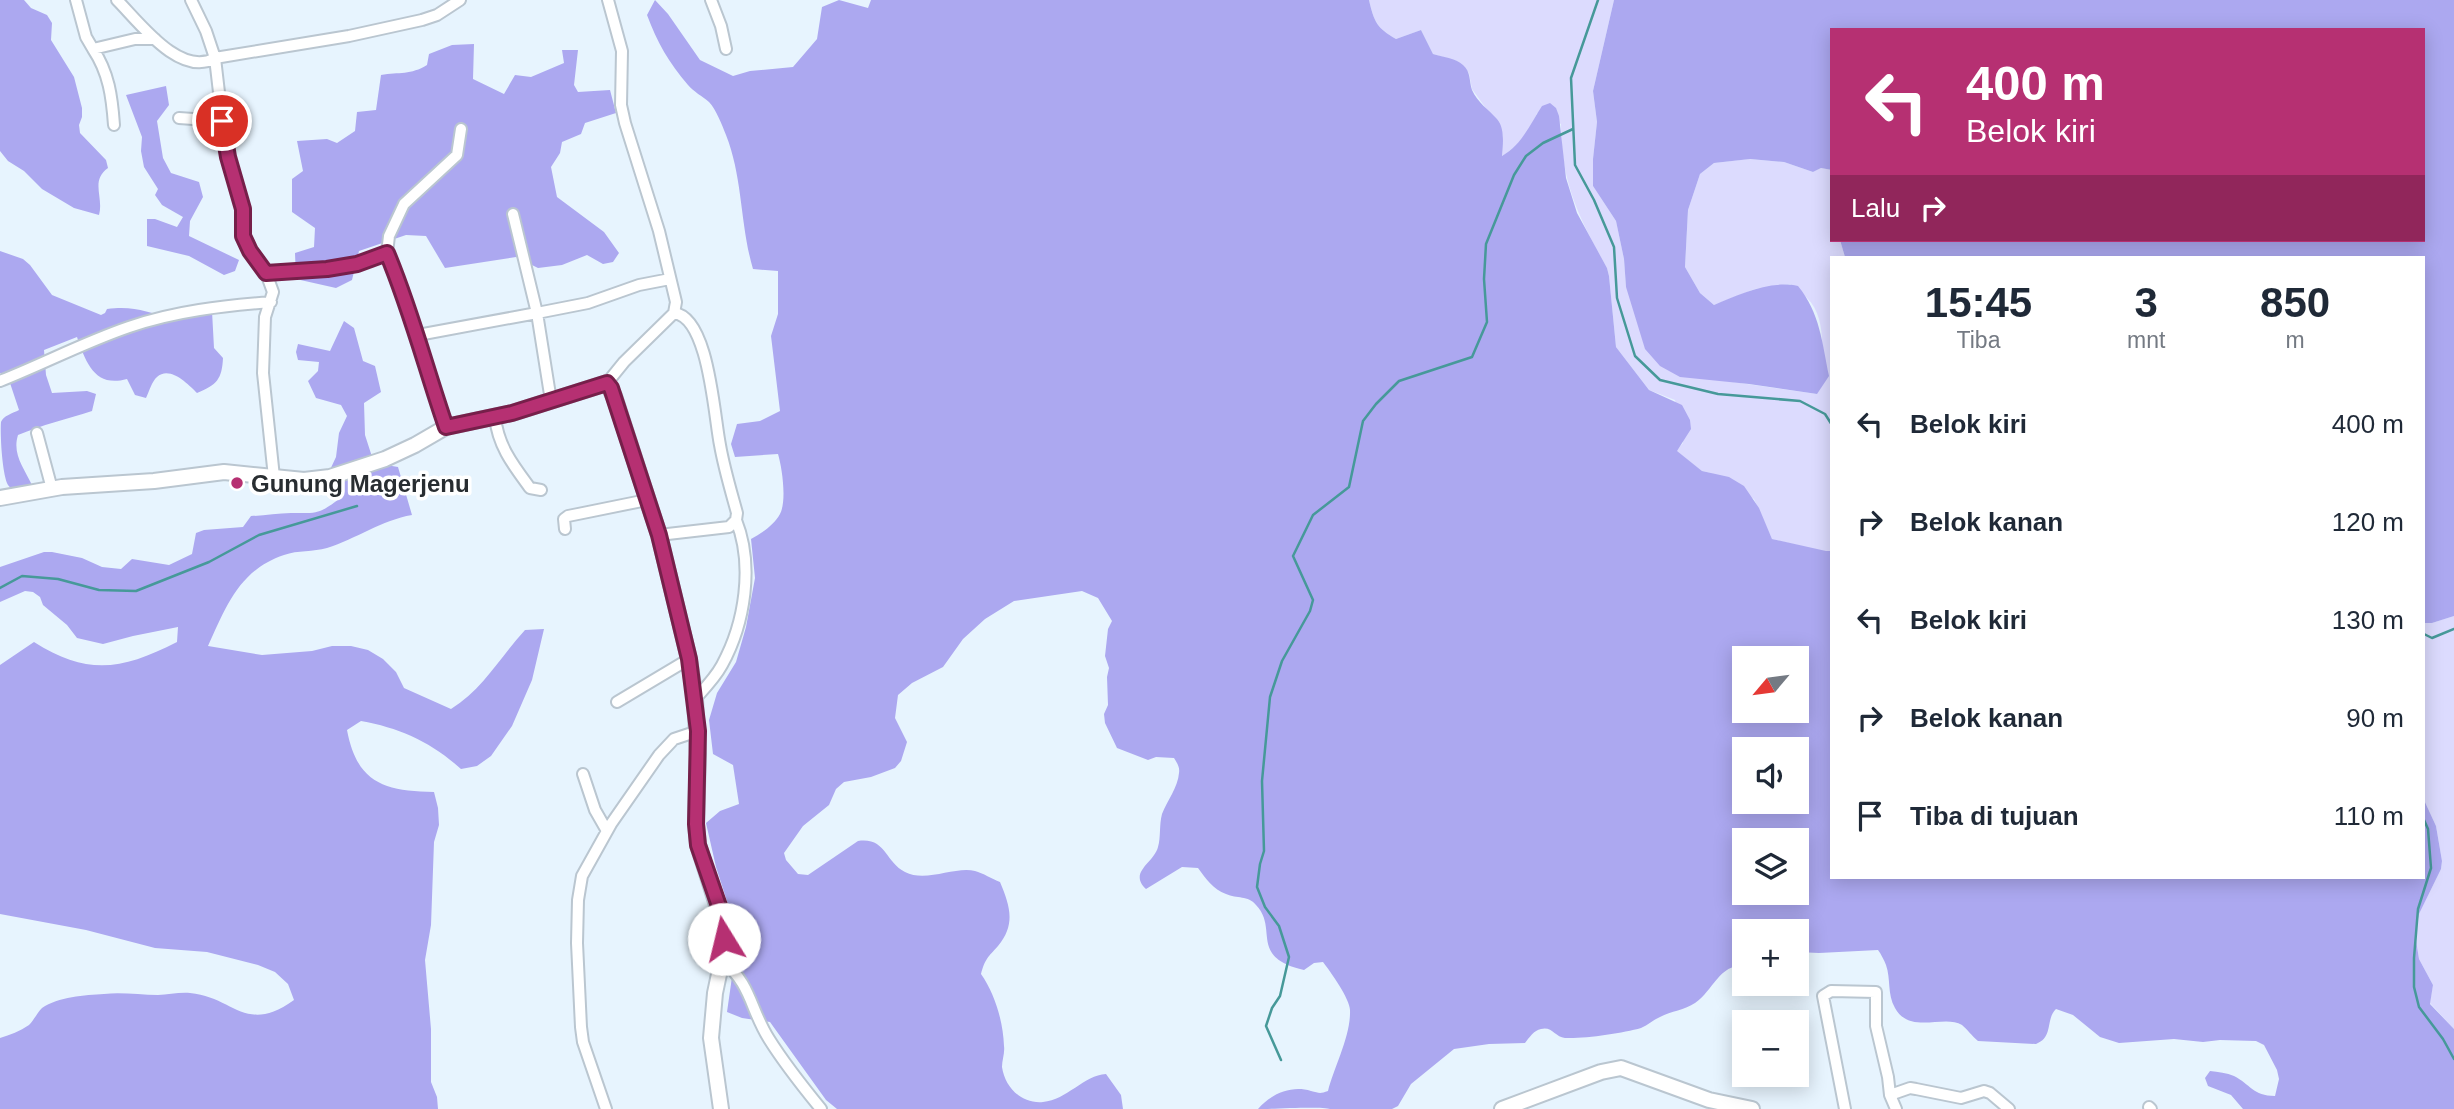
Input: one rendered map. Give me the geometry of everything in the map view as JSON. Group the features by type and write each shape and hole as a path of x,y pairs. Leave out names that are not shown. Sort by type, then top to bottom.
{"main road":[{"path":"0,496 92,484 154,481 224,472 304,480 330,477 415,445 446,427 495,417 607,383 614,396 659,535 689,659 698,731 698,845 723,924 722,960 715,993 711,1038 717,1109"},
{"path":"1502,1109 1601,1072 1621,1068 1709,1100 1752,1109"}],"street":[{"path":"76,0 86,37 106,74 114,125"},
{"path":"117,0 155,39 174,54 186,61 201,62 376,31 430,18 448,3 460,0"},
{"path":"191,0 215,58 228,157 243,209 243,236 266,273 273,292 265,317 263,373 274,477"},
{"path":"607,383 624,362 674,313 676,302 648,191 625,123 621,105 622,51 608,0"},
{"path":"711,0 726,49"},
{"path":"93,49 135,40 155,39"},
{"path":"179,118 222,121"},
{"path":"446,427 425,366 418,335 387,253 393,225 404,204 457,155 461,129"},
{"path":"513,214 537,313 551,401"},
{"path":"266,273 327,269 357,264 387,253"},
{"path":"418,335 588,303 639,285 670,279"},
{"path":"0,381 130,326 174,314 221,306 271,302"},
{"path":"674,313 690,320 703,351 720,446 747,562 747,582 734,638 723,664 695,699"},
{"path":"495,417 503,448 510,462 530,488 541,490"},
{"path":"37,433 52,489"},
{"path":"565,529 564,519 568,516 648,500"},
{"path":"659,535 729,527 736,520"},
{"path":"617,702 689,659"},
{"path":"606,1109 583,1042 579,1008 577,943 578,900 582,876 607,831 670,743 680,736 698,731"},
{"path":"583,774 595,810 607,831"},
{"path":"722,960 745,984 769,1040 821,1109"},
{"path":"1844,1109 1823,996 1831,991 1876,992 1876,1026 1890,1095 1896,1109"},
{"path":"1890,1095 1910,1088 1961,1098 1984,1091 2009,1109"}],"shaded area":[{"path":"0,0 24,0 31,8 47,15 52,23 51,40 74,77 82,108 80,133 106,160 108,168 100,178 99,215 74,208 42,189 0,151"},
{"path":"655,0 700,60 733,76 750,71 793,67 817,39 822,7 839,0 868,8 871,0 1369,0 1380,28 1396,39 1421,30 1433,54 1457,61 1466,68 1474,94 1500,123 1503,137 1502,156 1520,140 1542,106 1550,103 1559,116 1566,178 1577,213 1607,268 1616,347 1649,390 1682,405 1690,420 1691,429 1677,451 1702,471 1729,477 1744,486 1759,508 1772,539 1830,551 1830,879 2425,879 2425,802 2436,826 2442,861 2441,869 2419,914 2415,934 2419,959 2433,985 2430,1004 2454,1029 2454,1109 2243,1109 2231,1095 2208,1086 2205,1078 2210,1071 2228,1074 2257,1092 2275,1096 2279,1079 2264,1045 2256,1041 2203,1042 2174,1039 2119,1043 2100,1037 2073,1015 2056,1009 2045,1037 2036,1044 1978,1041 1962,1025 1955,1022 1918,1022 1901,1016 1893,1003 1887,970 1878,950 1809,953 1809,919 1732,919 1732,968 1722,974 1695,1003 1664,1015 1641,1028 1565,1038 1545,1028 1532,1034 1525,1043 1454,1049 1411,1084 1398,1106 1392,1109 1258,1109 1275,1095 1289,1090 1304,1089 1320,1093 1328,1091 1348,1030 1350,1010 1347,999 1323,962 1314,963 1304,970 1276,958 1270,950 1265,923 1256,905 1217,889 1198,868 1182,867 1146,889 1141,883 1141,872 1158,847 1162,814 1177,783 1179,769 1174,758 1156,757 1148,760 1117,748 1105,723 1104,714 1108,705 1109,668 1105,656 1108,629 1112,621 1098,598 1082,591 1014,601 985,619 963,639 943,667 912,683 898,695 895,718 907,742 901,761 895,768 871,777 844,782 836,789 829,805 803,826 784,853 786,860 798,874 808,875 858,841 867,841 880,846 898,868 913,875 967,870 1000,882 1009,907 1009,922 1004,938 987,959 981,974 1000,1018 1004,1049 1002,1067 1007,1082 1022,1097 1043,1102 1060,1097 1098,1075 1106,1074 1121,1095 1123,1109 837,1109 826,1100 770,1022 742,1018 727,1012 738,935 716,867 706,823 720,811 739,804 733,765 713,754 709,720 717,693 736,662 746,627 755,578 751,539 774,522 782,508 782,475 778,454 735,457 731,444 737,424 760,421 780,411 771,336 778,314 778,271 753,269 736,168 723,127 712,105 690,87 669,60 647,15"},
{"path":"1369,0 1614,0 1593,91 1597,122 1593,186 1616,221 1624,259 1626,287 1726,381 1817,394 1822,357 1821,331 1814,307 1790,284 1755,289 1714,305 1700,293 1685,267 1688,210 1700,174 1714,163 1749,159 1784,162 1813,172 1821,168 1830,170 1830,242 1841,242 1845,256 1830,256 1830,551 1772,539 1754,499 1711,473 1702,471 1676,451 1683,443 1675,400 1649,390 1616,347 1609,276 1580,216 1568,182 1561,124 1537,113 1523,138 1502,156 1503,136 1497,119 1490,114 1472,89 1469,73 1457,61 1433,54 1421,30 1396,39 1380,28"},
{"path":"1614,0 2454,0 2454,616 2425,623 2425,256 1845,256 1841,242 2425,242 2425,28 1830,28 1830,170 1821,168 1813,172 1784,162 1750,159 1714,163 1700,174 1688,210 1685,267 1700,293 1714,305 1766,286 1798,286 1816,317 1829,376 1817,394 1680,377 1660,366 1645,349 1626,287 1624,259 1616,221 1593,186 1597,122 1593,91"},
{"path":"474,44 473,79 504,94 515,75 531,77 564,63 562,50 578,50 574,85 578,92 610,90 616,113 585,123 581,134 562,142 560,153 551,167 557,197 604,232 619,253 613,262 603,264 587,255 562,265 538,268 516,257 445,268 426,236 406,235 359,251 352,280 336,288 296,279 295,253 314,247 315,228 292,212 292,179 303,171 297,141 327,139 337,143 355,131 357,112 376,110 381,75 416,70 427,65 429,54 452,45"},
{"path":"166,86 169,105 157,121 163,158 171,173 199,182 203,197 190,221 189,236 239,260 235,271 224,275 189,256 147,246 147,219 177,227 183,217 162,205 155,195 158,189 144,167 142,137 126,95"},
{"path":"0,251 23,259 52,295 101,315 107,309 117,308 173,318 212,311 214,348 223,358 220,376 214,384 197,393 179,377 162,374 154,381 146,398 135,395 127,379 116,381 99,377 88,364 77,337 44,350 46,375 52,393 87,391 96,394 92,411 18,435 18,455 32,485 16,492 6,480 1,444 2,420 19,410 7,374 0,373"},
{"path":"344,321 354,328 363,361 375,366 381,392 364,403 365,435 374,463 398,467 412,515 390,521 327,548 289,553 256,570 245,580 228,604 208,646 262,655 312,651 332,646 368,650 383,659 396,672 404,688 451,709 473,692 525,630 544,629 532,680 512,726 491,756 477,766 461,769 426,744 389,728 361,721 347,730 358,762 366,773 387,786 434,792 438,808 431,925 425,960 431,1029 431,1082 438,1109 0,1109 0,1038 29,1025 42,1008 56,1001 111,993 190,993 205,996 240,1011 263,1014 277,1010 294,1000 288,984 275,972 258,965 207,952 155,948 86,930 0,914 0,665 34,642 71,660 105,665 122,663 139,659 177,642 178,627 103,644 77,638 33,592 25,591 0,602 0,567 44,552 82,558 102,567 121,569 132,559 169,565 192,554 196,533 243,527 251,516 312,513 339,499 329,481 329,472 336,457 339,433 347,416 341,405 316,398 308,381 318,371 319,362 298,360 296,352 298,344 330,351"},
{"path":"2454,616 2454,1029 2430,1003 2433,985 2419,959 2415,934 2419,914 2441,869 2442,861 2436,826 2425,802 2425,623"}],"waterway":[{"path":"1598,0 1571,78 1575,165 1594,200 1614,247 1617,298 1635,356 1660,380 1718,394 1800,401 1825,414 1830,422"},
{"path":"1281,1060 1266,1026 1272,1008 1280,996 1289,957 1279,926 1265,907 1257,887 1264,851 1262,781 1270,697 1282,661 1310,611 1313,600 1293,556 1313,515 1349,487 1363,421 1376,404 1399,381 1472,357 1487,322 1484,279 1486,244 1514,175 1526,156 1543,143 1573,129"},
{"path":"0,588 22,576 58,579 99,590 136,591 209,562 259,535 357,506"},
{"path":"2425,634 2432,638 2454,629"},
{"path":"2425,822 2431,868 2418,909 2414,987 2419,1007 2454,1059"}],"place":[{"name":"Gunung Magerjenu","path":"237,483"}],"route":[{"path":"222,121 228,157 243,209 243,236 266,273 327,269 357,264 387,253 418,335 425,366 446,427 512,413 607,383 611,388 659,535 689,659 698,731 698,845 719,906 724,939"}]}
